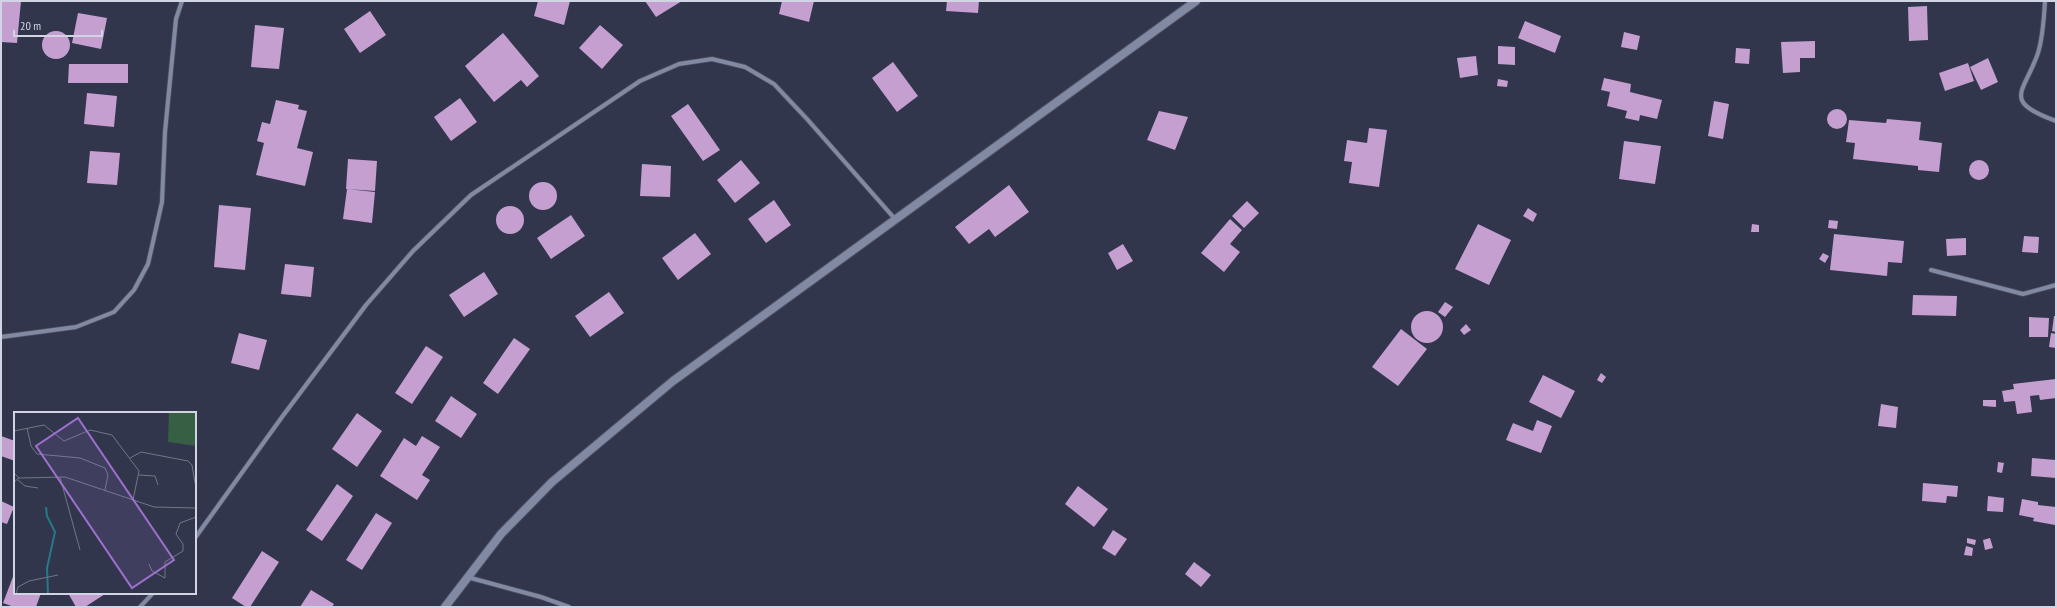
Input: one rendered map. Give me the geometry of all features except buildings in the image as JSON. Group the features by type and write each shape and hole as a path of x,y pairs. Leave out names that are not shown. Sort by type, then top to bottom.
{"street":[{"path":"1,337 76,327 114,312 134,290 148,264 162,202 165,132 176,19 182,1"},
{"path":"2045,1 2038,53 2022,87 2021,97 2025,105 2033,112 2056,121"},
{"path":"445,607 466,577 501,534 552,482 673,381 896,220 1191,2"},
{"path":"196,537 282,417 366,305 413,251 471,195 640,81 679,64 712,59 745,67 774,84 896,220"},
{"path":"1931,270 2023,294 2056,286"},
{"path":"466,577 547,598 569,607"},
{"path":"140,607 152,594"}]}
